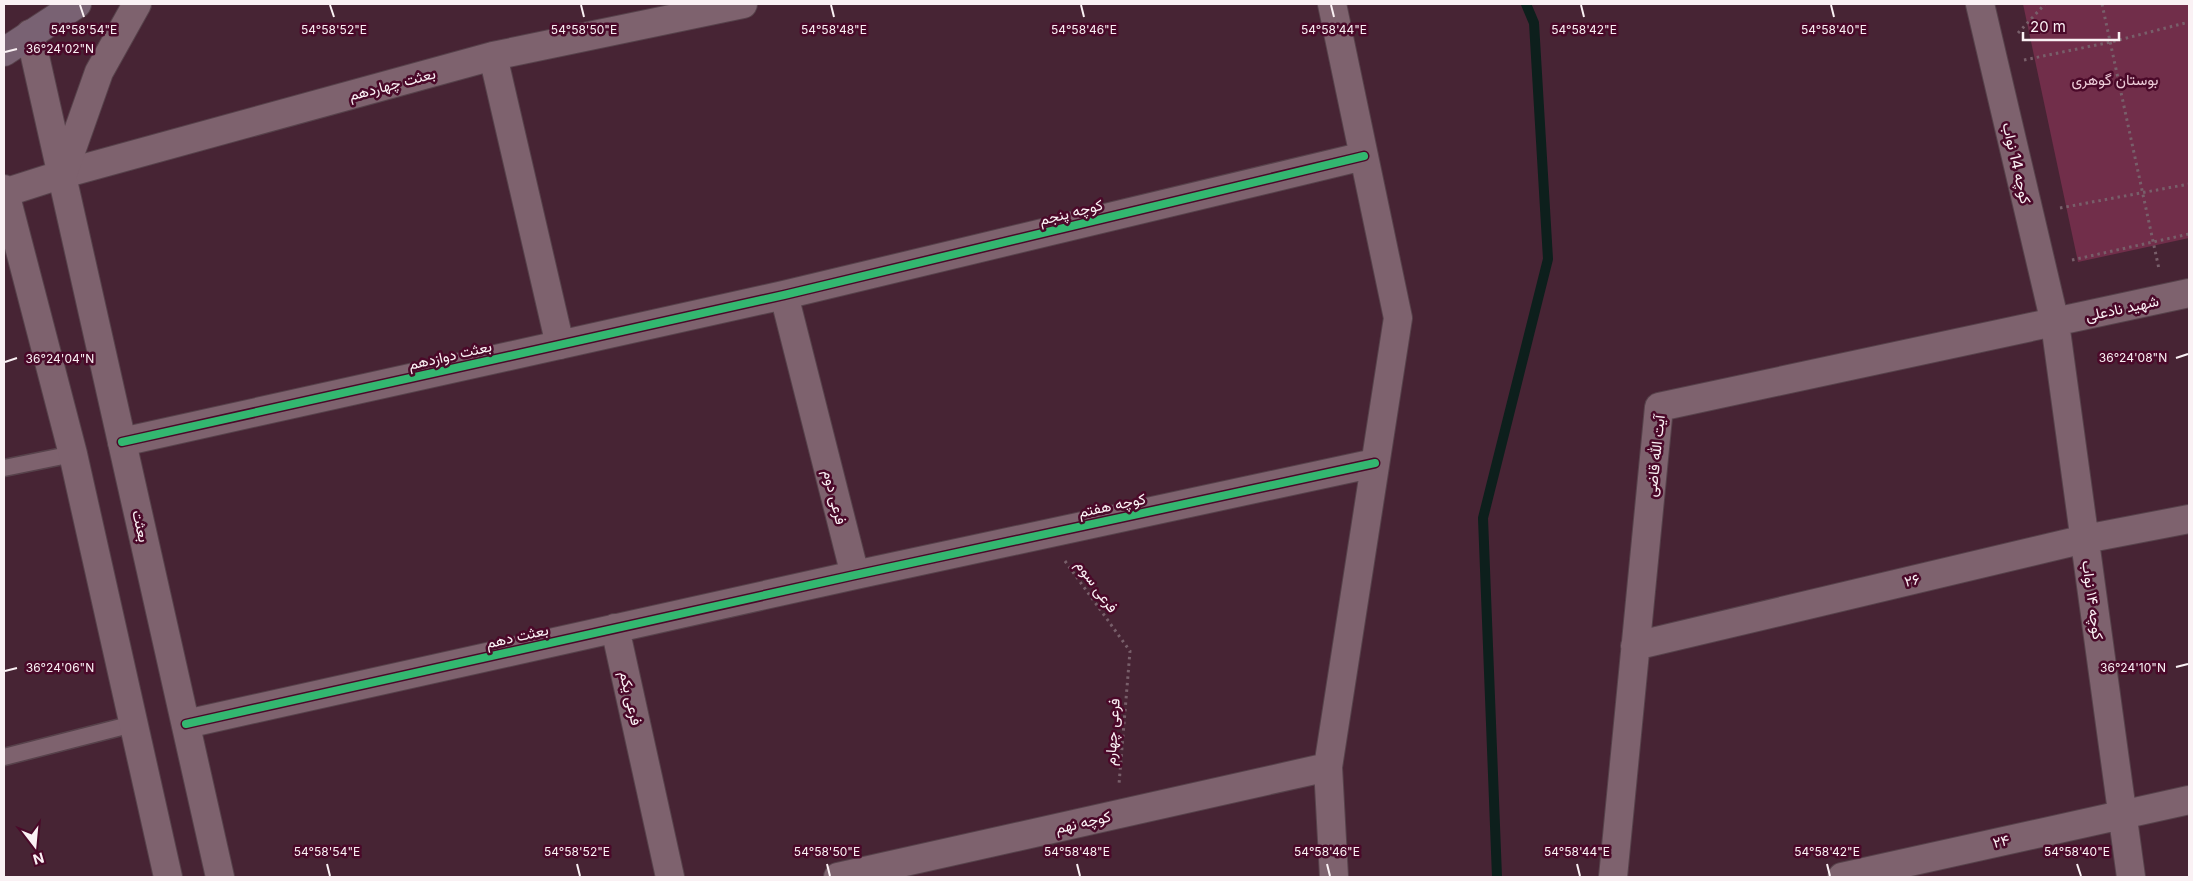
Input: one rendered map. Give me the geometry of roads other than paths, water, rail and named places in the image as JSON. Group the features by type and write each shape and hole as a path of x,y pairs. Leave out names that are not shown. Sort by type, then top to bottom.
{"highway":[{"path":"4,52 77,4"}],"street":[{"path":"63,174 99,72 137,4"},
{"path":"1332,4 1398,318 1328,767 1334,877"},
{"name":"کوچه 14 نواب","path":"1980,4 2056,323"},
{"name":"بعثت چهاردهم","path":"4,191 493,56 730,5"},
{"name":"بعثت","path":"30,34 220,877"},
{"path":"493,56 560,344"},
{"name":"کوچه پنجم","path":"784,295 1364,156"},
{"path":"4,191 13,264 73,454 168,877"},
{"name":"بعثت دوازدهم","path":"122,442 784,295"},
{"name":"فرعی دوم","path":"784,295 854,575"},
{"name":"شهید نادعلی","path":"2056,323 2177,296"},
{"name":"کوچه ۱۴ نواب","path":"2056,323 2131,877"},
{"name":"آیت الله قاضی","path":"1613,877 1659,407 2056,323"},
{"name":"کوچه هفتم","path":"854,575 1375,463"},
{"name":"۲۶","path":"1636,646 2085,539 2189,518"},
{"name":"بعثت دهم","path":"186,724 854,575"},
{"name":"فرعی یکم","path":"615,628 670,877"},
{"name":"کوچه نهم","path":"838,877 1328,767"},
{"name":"۲۴","path":"1842,877 2189,800"}],"lane":[{"path":"4,468 73,454"},
{"path":"4,757 133,724"}],"waterway":[{"path":"1497,877 1483,518 1548,259 1534,23 1526,4"}],"park label":[{"name":"بوستان گوهری","path":"2115,79"}]}
